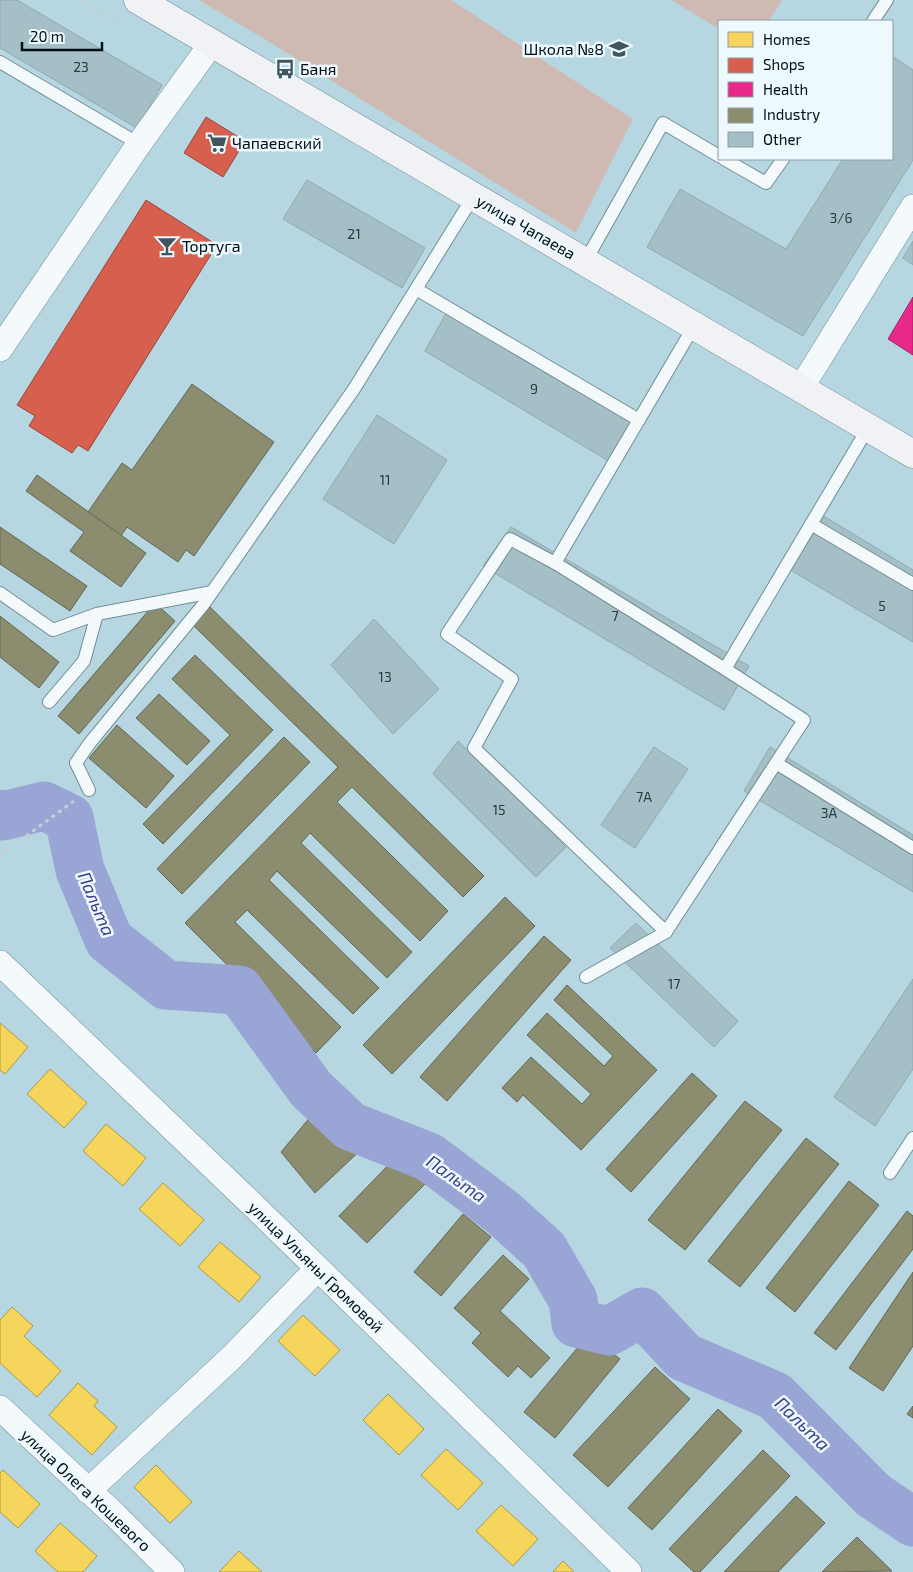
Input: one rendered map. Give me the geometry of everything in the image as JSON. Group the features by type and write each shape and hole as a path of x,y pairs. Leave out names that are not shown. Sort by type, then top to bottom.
{"street":[{"name":"улица Чапаева","path":"138,0 913,454"},
{"path":"0,349 139,144 212,44"},
{"path":"801,388 913,207"},
{"name":"улица Ульяны Громовой","path":"0,964 258,1210 629,1572"},
{"path":"88,1491 232,1357 317,1269"},
{"name":"улица Олега Кошевого","path":"0,1408 115,1515 172,1572"}],"lane":[{"path":"874,20 887,0"},
{"path":"0,62 139,144"},
{"path":"585,262 662,123 718,155"},
{"path":"726,160 766,184 781,160"},
{"path":"89,790 76,763 89,744 185,628 212,592 354,388 474,196"},
{"path":"416,289 639,420"},
{"path":"555,563 694,326"},
{"path":"725,669 868,428"},
{"path":"811,524 913,584"},
{"path":"586,977 666,932 804,720 555,563 510,539 447,634 512,679 474,748 666,932"},
{"path":"0,593 53,630 98,614 212,592"},
{"path":"49,702 84,661 98,614"},
{"path":"776,763 913,848"},
{"path":"890,1172 913,1138"}],"path":[{"path":"0,856 66,806"}],"shaded area":[{"path":"199,0 451,0 633,119 576,233"},
{"path":"671,0 782,0 770,20 718,20 718,28"}],"building: Homes":[{"path":"0,1023 28,1047 5,1074 0,1070"},
{"path":"50,1069 87,1103 64,1128 27,1094"},
{"path":"106,1124 146,1158 123,1186 83,1151"},
{"path":"163,1183 204,1220 180,1246 139,1209"},
{"path":"220,1242 261,1277 239,1302 198,1267"},
{"path":"12,1307 33,1326 24,1336 61,1371 37,1397 0,1363 0,1320"},
{"path":"303,1315 340,1350 315,1376 278,1341"},
{"path":"78,1383 98,1401 94,1406 117,1427 92,1455 49,1415"},
{"path":"388,1394 424,1429 399,1455 363,1420"},
{"path":"446,1449 483,1483 458,1510 421,1475"},
{"path":"156,1465 192,1502 170,1523 134,1487"},
{"path":"3,1470 40,1504 18,1528 0,1512 0,1473"},
{"path":"501,1505 538,1539 513,1566 476,1531"},
{"path":"60,1523 97,1556 83,1572 58,1572 35,1551"},
{"path":"239,1551 262,1572 219,1572"},
{"path":"563,1561 574,1572 553,1572"}],"building: Shops":[{"path":"206,117 245,141 223,177 184,153"},
{"path":"146,200 217,245 88,451 78,445 72,453 29,426 35,416 17,405"}],"building: Health":[{"path":"913,297 913,355 888,339"}],"building: Industry":[{"path":"192,384 274,442 194,556 186,550 178,562 127,527 121,536 88,512 122,463 132,470"},
{"path":"37,475 146,553 121,587 70,551 84,532 26,491"},
{"path":"0,527 87,586 70,611 0,564"},
{"path":"155,603 175,621 79,734 58,716"},
{"path":"210,607 484,876 463,897 352,787 337,802 448,911 420,941 310,833 301,843 412,952 387,978 277,871 269,880 379,988 353,1014 247,910 235,922 341,1027 316,1053 185,923 338,767 193,625"},
{"path":"0,616 59,662 39,688 0,657"},
{"path":"195,655 273,730 163,844 143,824 230,735 172,679"},
{"path":"159,694 210,741 187,765 136,718"},
{"path":"117,725 174,776 146,808 89,758"},
{"path":"284,737 310,762 182,894 157,869"},
{"path":"505,897 535,926 392,1074 363,1045"},
{"path":"544,936 571,960 447,1101 420,1077"},
{"path":"567,985 657,1070 581,1150 523,1095 517,1102 502,1088 531,1057 582,1104 591,1094 527,1035 547,1013 604,1066 613,1056 554,1000"},
{"path":"692,1073 717,1096 631,1192 606,1169"},
{"path":"745,1101 782,1130 685,1250 648,1220"},
{"path":"312,1115 366,1145 315,1193 281,1152"},
{"path":"806,1138 839,1164 740,1287 708,1261"},
{"path":"397,1156 425,1184 367,1243 339,1216"},
{"path":"849,1181 879,1205 795,1312 766,1288"},
{"path":"907,1211 913,1216 913,1249 836,1350 814,1333"},
{"path":"463,1214 491,1237 441,1296 414,1272"},
{"path":"503,1255 529,1279 500,1311 550,1358 531,1378 518,1366 508,1377 472,1343 481,1333 454,1308"},
{"path":"913,1272 913,1346 883,1391 849,1368"},
{"path":"589,1334 620,1359 555,1438 524,1412"},
{"path":"655,1367 690,1399 608,1487 573,1455"},
{"path":"913,1406 913,1418 907,1414"},
{"path":"718,1409 742,1431 652,1530 628,1508"},
{"path":"763,1450 790,1476 700,1572 694,1572 669,1549"},
{"path":"796,1496 825,1523 778,1572 724,1572"},
{"path":"857,1537 892,1571 822,1572"}],"building: Other":[{"path":"0,0 17,0 162,85 137,128 0,48"},
{"path":"893,57 913,70 913,160 803,336 647,247 680,189 786,249 842,160 893,160"},
{"path":"307,180 425,248 402,288 283,219"},
{"path":"913,241 913,265 903,258"},
{"path":"448,310 641,427 617,466 425,351"},
{"path":"377,415 447,460 394,544 323,499"},
{"path":"822,515 913,570 913,642 787,568"},
{"path":"511,527 749,666 724,710 483,566"},
{"path":"374,619 439,689 393,734 331,665"},
{"path":"458,741 566,847 536,877 433,774"},
{"path":"654,747 688,769 635,848 601,825"},
{"path":"770,747 913,835 913,892 744,791"},
{"path":"636,923 738,1021 714,1047 610,948"},
{"path":"913,979 913,1069 875,1126 834,1097"}],"waterway":[{"name":"Пальта","path":"0,814 3,816 44,806 69,818 80,870 109,940 166,985 239,990 311,1089 350,1126 429,1157 502,1212 544,1250 573,1300 576,1323 609,1331 642,1312 684,1357 775,1396 873,1495 913,1522"}],"place":[{"name":"Школа №8","path":"619,49"},
{"name":"Баня","path":"285,69"},
{"name":"Чапаевский","path":"217,143"},
{"name":"Тортуга","path":"167,246"}]}
